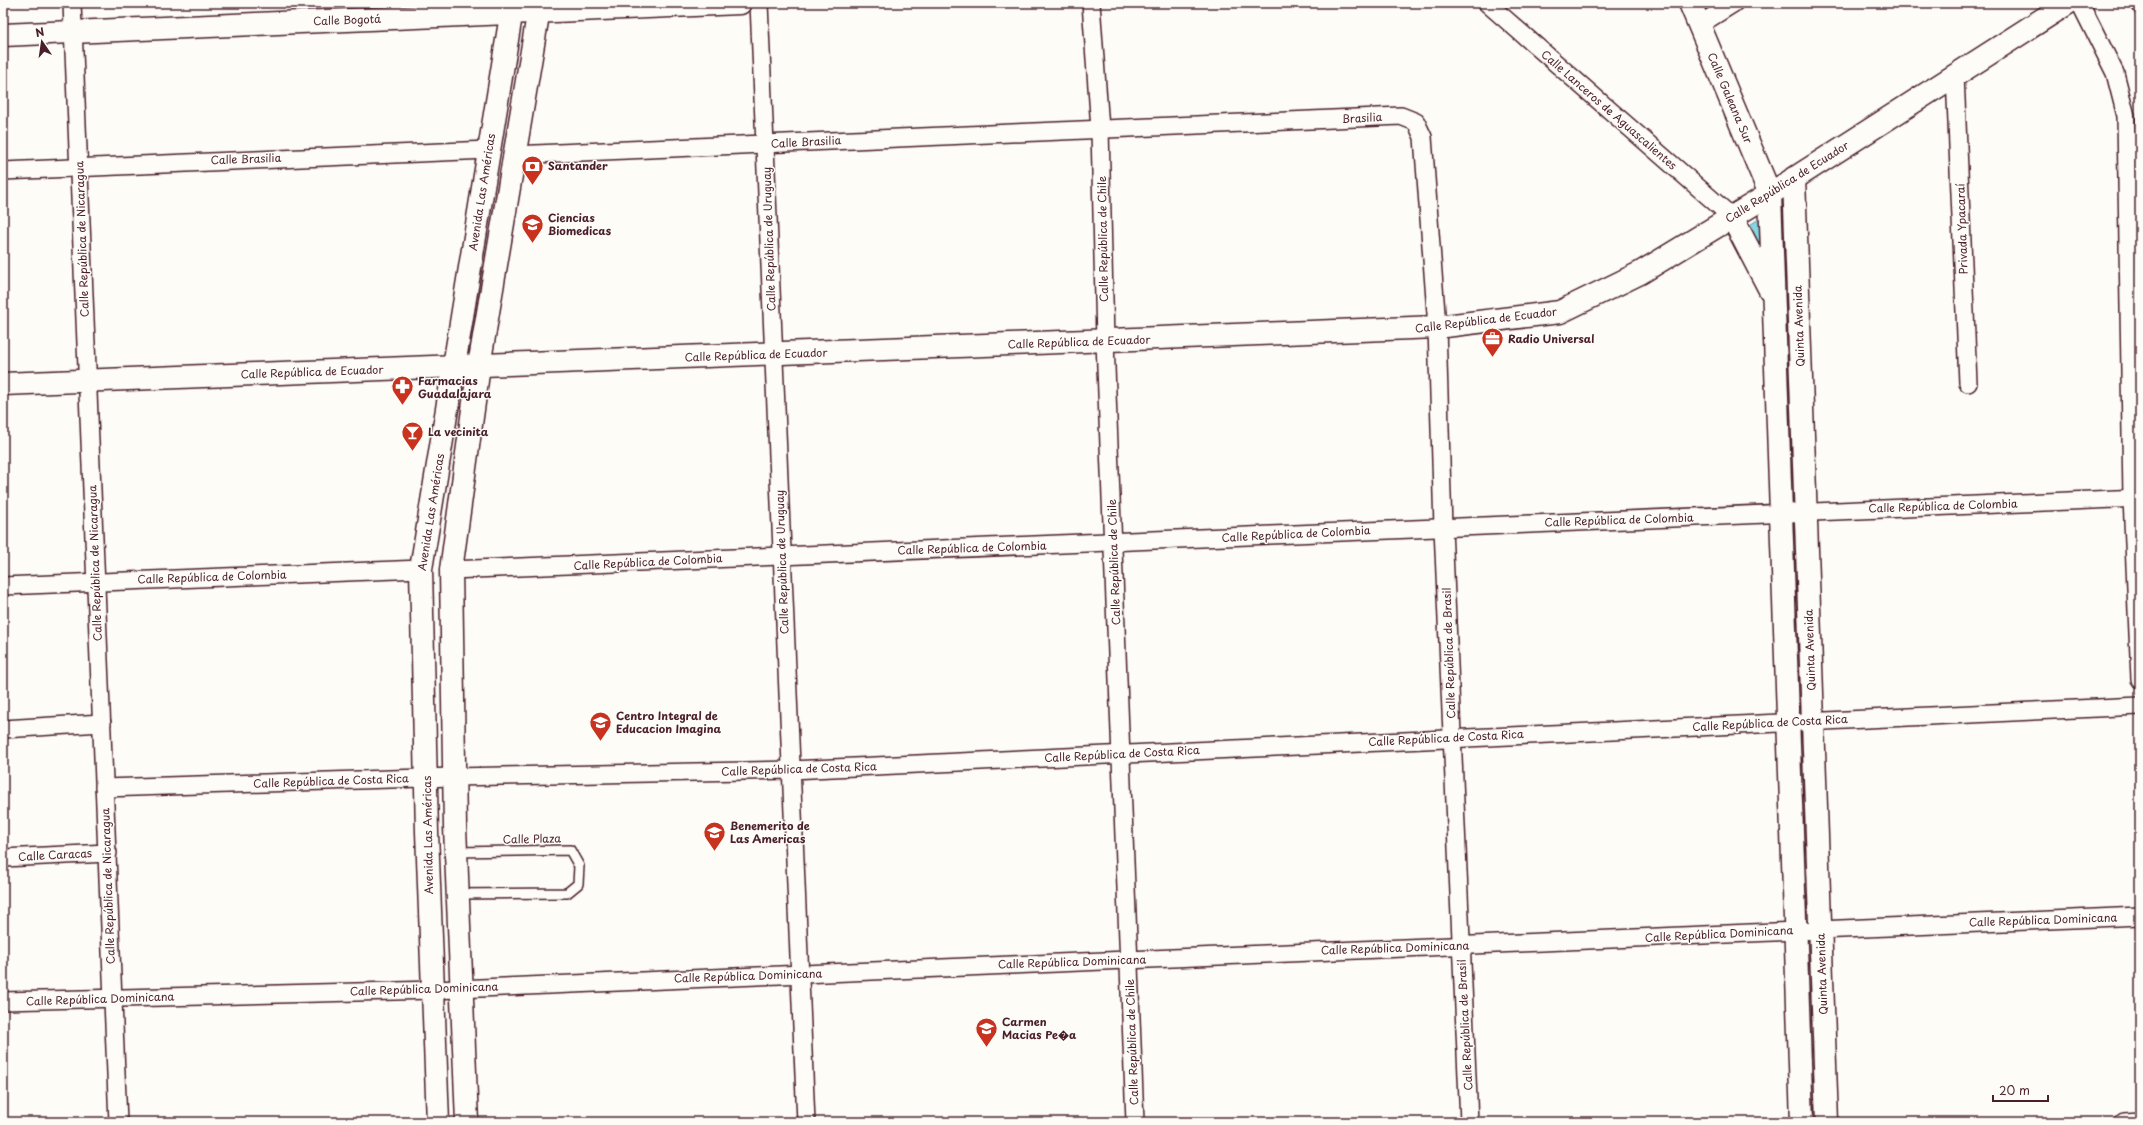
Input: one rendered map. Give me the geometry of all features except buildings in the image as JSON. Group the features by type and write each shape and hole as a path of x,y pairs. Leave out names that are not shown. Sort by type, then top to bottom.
{"street":[{"name":"Calle República de Nicaragua","path":"72,3 118,1122"},
{"name":"Calle Bogotá","path":"3,35 512,8 740,3"},
{"name":"Calle República de Uruguay","path":"759,3 806,1122"},
{"name":"Calle República de Chile","path":"1091,3 1100,129 1105,341 1135,1122"},
{"name":"Calle Lanceros de Aguascalientes","path":"1487,3 1732,217"},
{"name":"Calle Galeana Sur","path":"1690,3 1770,194"},
{"path":"1699,25 1734,3"},
{"name":"Calle República de Ecuador","path":"3,384 1437,328 1560,312 1640,273 1770,194 2068,3"},
{"path":"2080,3 2115,73 2126,116 2140,679"},
{"path":"467,1122 453,777 451,570 479,366 539,7"},
{"name":"Avenida Las Américas","path":"438,1122 427,832 427,778 421,569 512,8"},
{"name":"Privada Ypacaraí","path":"1955,75 1968,383"},
{"name":"Brasilia","path":"1100,129 1401,116 1416,122 1423,137 1437,328"},
{"name":"Calle Brasilia","path":"513,156 1100,129"},
{"name":"Calle Brasilia","path":"3,171 79,166 488,150"},
{"name":"Quinta Avenida","path":"1794,178 1827,1122"},
{"path":"1770,194 1802,1122"},
{"path":"1732,217 1773,296"},
{"name":"Calle República de Brasil","path":"1437,328 1443,528 1469,1122"},
{"name":"Calle República de Colombia","path":"451,570 2136,498"},
{"name":"Calle República de Colombia","path":"3,586 421,569"},
{"name":"Calle República de Costa Rica","path":"104,788 453,777 791,770 2140,706"},
{"path":"3,729 102,723"},
{"name":"Calle Caracas","path":"3,858 108,853"},
{"name":"Calle República Dominicana","path":"3,1001 434,990 2140,916"},
{"path":"2123,1122 2140,1121"}],"lane":[{"path":"2135,3 2140,11"},
{"name":"Calle Plaza","path":"456,852 570,850 579,866 578,884 567,893 457,894"}],"water":[{"path":"1762,217 1764,259 1742,230"}],"place":[{"name":"Santander","path":"533,186"},
{"name":"Ciencias Biomedicas","path":"533,244"},
{"name":"Radio Universal","path":"1492,358"},
{"name":"Farmacias Guadalajara","path":"403,406"},
{"name":"La vecinita","path":"413,452"},
{"name":"Centro Integral de Educacion Imagina","path":"601,742"},
{"name":"Benemerito de Las Americas","path":"715,852"},
{"name":"Carmen Macias Pe�a","path":"986,1048"}]}
